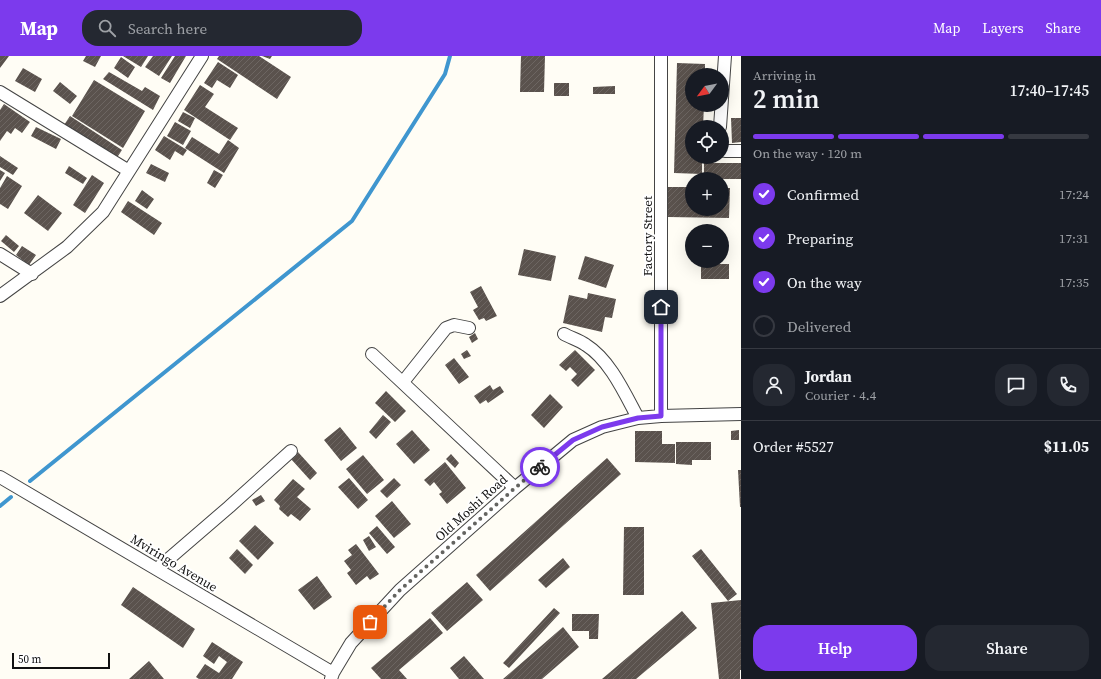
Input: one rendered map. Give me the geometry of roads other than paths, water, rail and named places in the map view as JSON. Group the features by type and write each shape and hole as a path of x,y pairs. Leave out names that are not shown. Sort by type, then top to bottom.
{"street":[{"path":"0,296 67,247 103,212 202,56"},
{"name":"Factory Street","path":"661,56 661,416"},
{"path":"721,120 726,56"},
{"path":"0,92 129,171"},
{"path":"729,151 741,151"},
{"path":"0,254 32,274"},
{"path":"403,382 446,328 454,325 469,328"},
{"path":"564,334 586,344 604,361 621,386 638,418"},
{"path":"372,354 515,488"},
{"name":"Old Moshi Road","path":"332,676 351,643 400,590 515,488 573,440 602,427 638,418 741,414"},
{"path":"157,569 291,451"},
{"name":"Mviringo Avenue","path":"0,477 157,569 332,676"}],"waterway":[{"path":"30,481 352,221 445,74 450,56"},
{"path":"0,506 11,497"}]}
